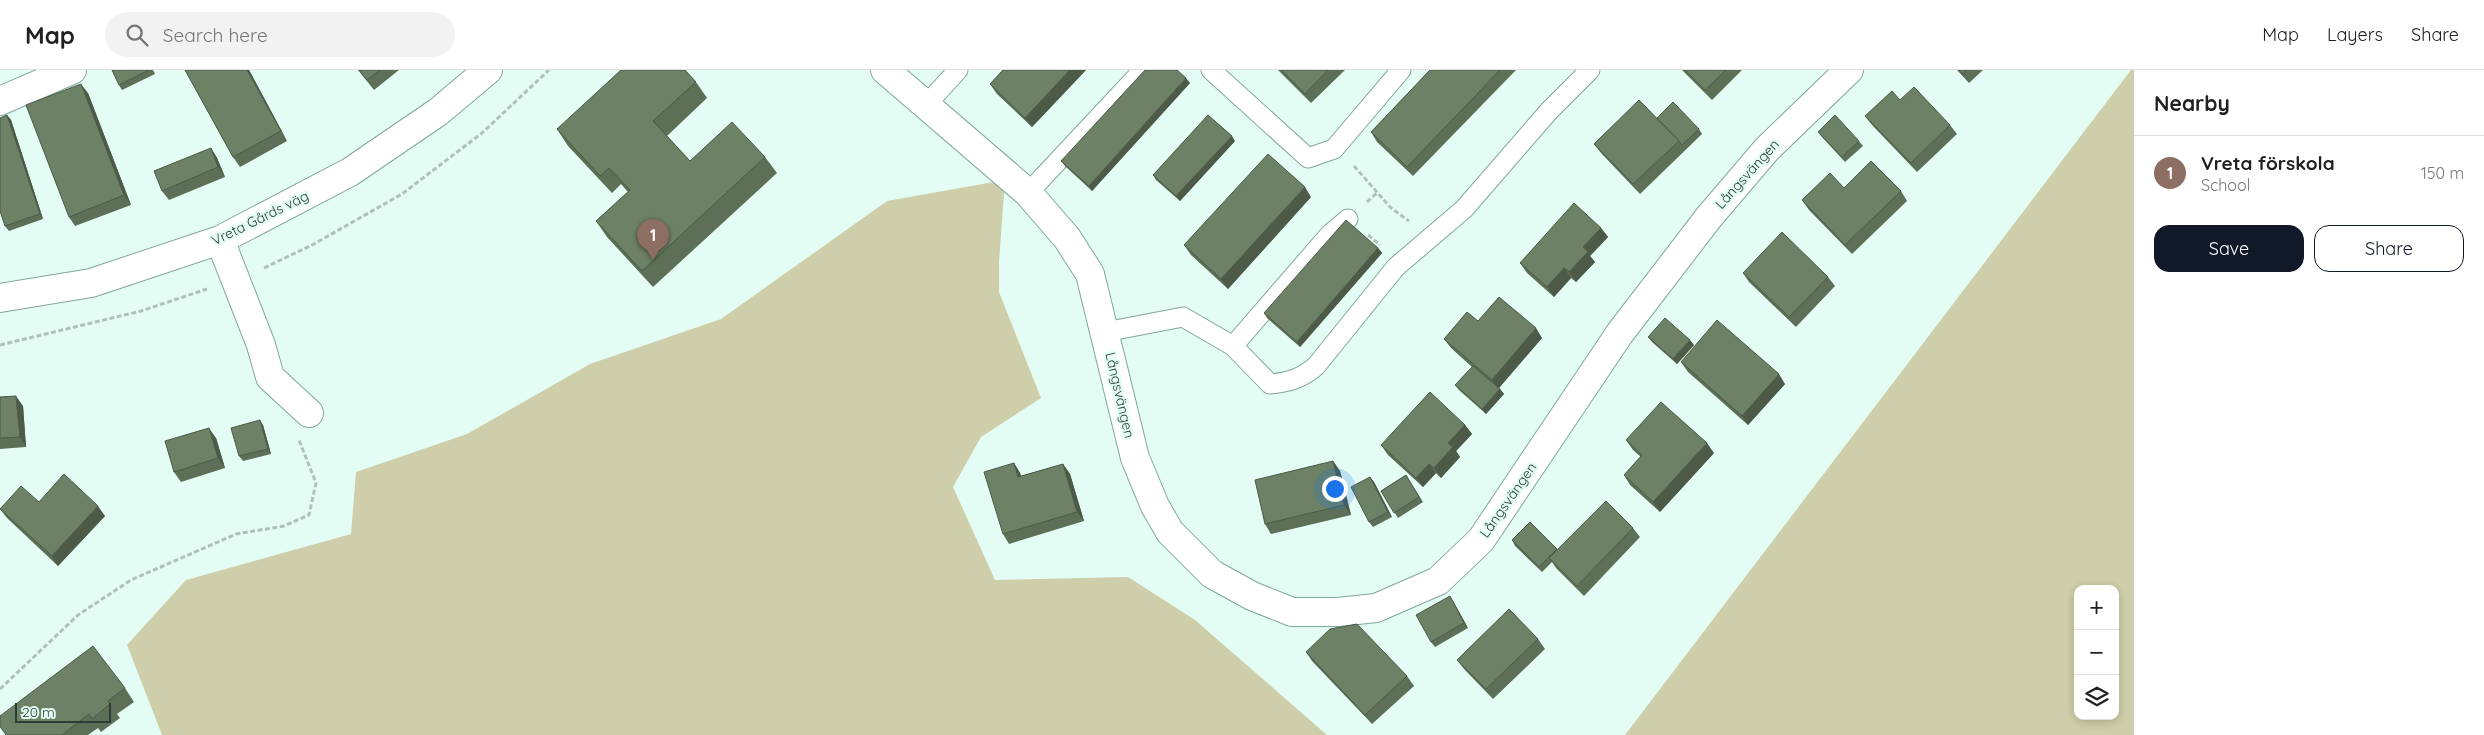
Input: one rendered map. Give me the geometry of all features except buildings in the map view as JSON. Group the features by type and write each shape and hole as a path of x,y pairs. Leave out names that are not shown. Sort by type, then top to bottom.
{"street":[{"path":"0,101 72,70"},
{"name":"Vreta Gårds väg","path":"0,298 91,283 220,240 350,172 438,112 488,70"},
{"name":"Långsvängen","path":"885,70 1028,193 1067,238 1090,274 1135,458 1155,506 1170,532 1212,574 1252,596 1292,612 1338,612 1376,608 1438,581 1482,540 1620,333 1709,217 1767,149 1849,70"},
{"path":"220,240 261,345 270,377 309,413"}],"lane":[{"path":"926,105 958,70"},
{"path":"1028,193 1143,70"},
{"path":"1212,70 1308,158 1334,149 1402,70"},
{"path":"1105,332 1183,317 1233,346 1270,384 1292,381 1306,375 1316,366 1396,267 1464,209 1549,111 1590,70"},
{"path":"1233,346 1330,234 1348,219"}],"path":[{"path":"1334,149 1350,163 1391,208 1404,218 1434,235"},
{"path":"0,689 78,615 131,580 236,534 284,526 309,515 316,483 293,427 309,413"}],"green space":[{"path":"2131,70 2134,70 2134,735 1625,735"},
{"path":"1005,180 999,262 999,292 1041,398 981,437 953,487 995,580 1128,577 1195,620 1327,735 162,735 127,645 186,580 351,534 356,472 467,434 590,364 721,319 887,201"}],"place":[{"name":"Vreta förskola","path":"653,260"}]}
